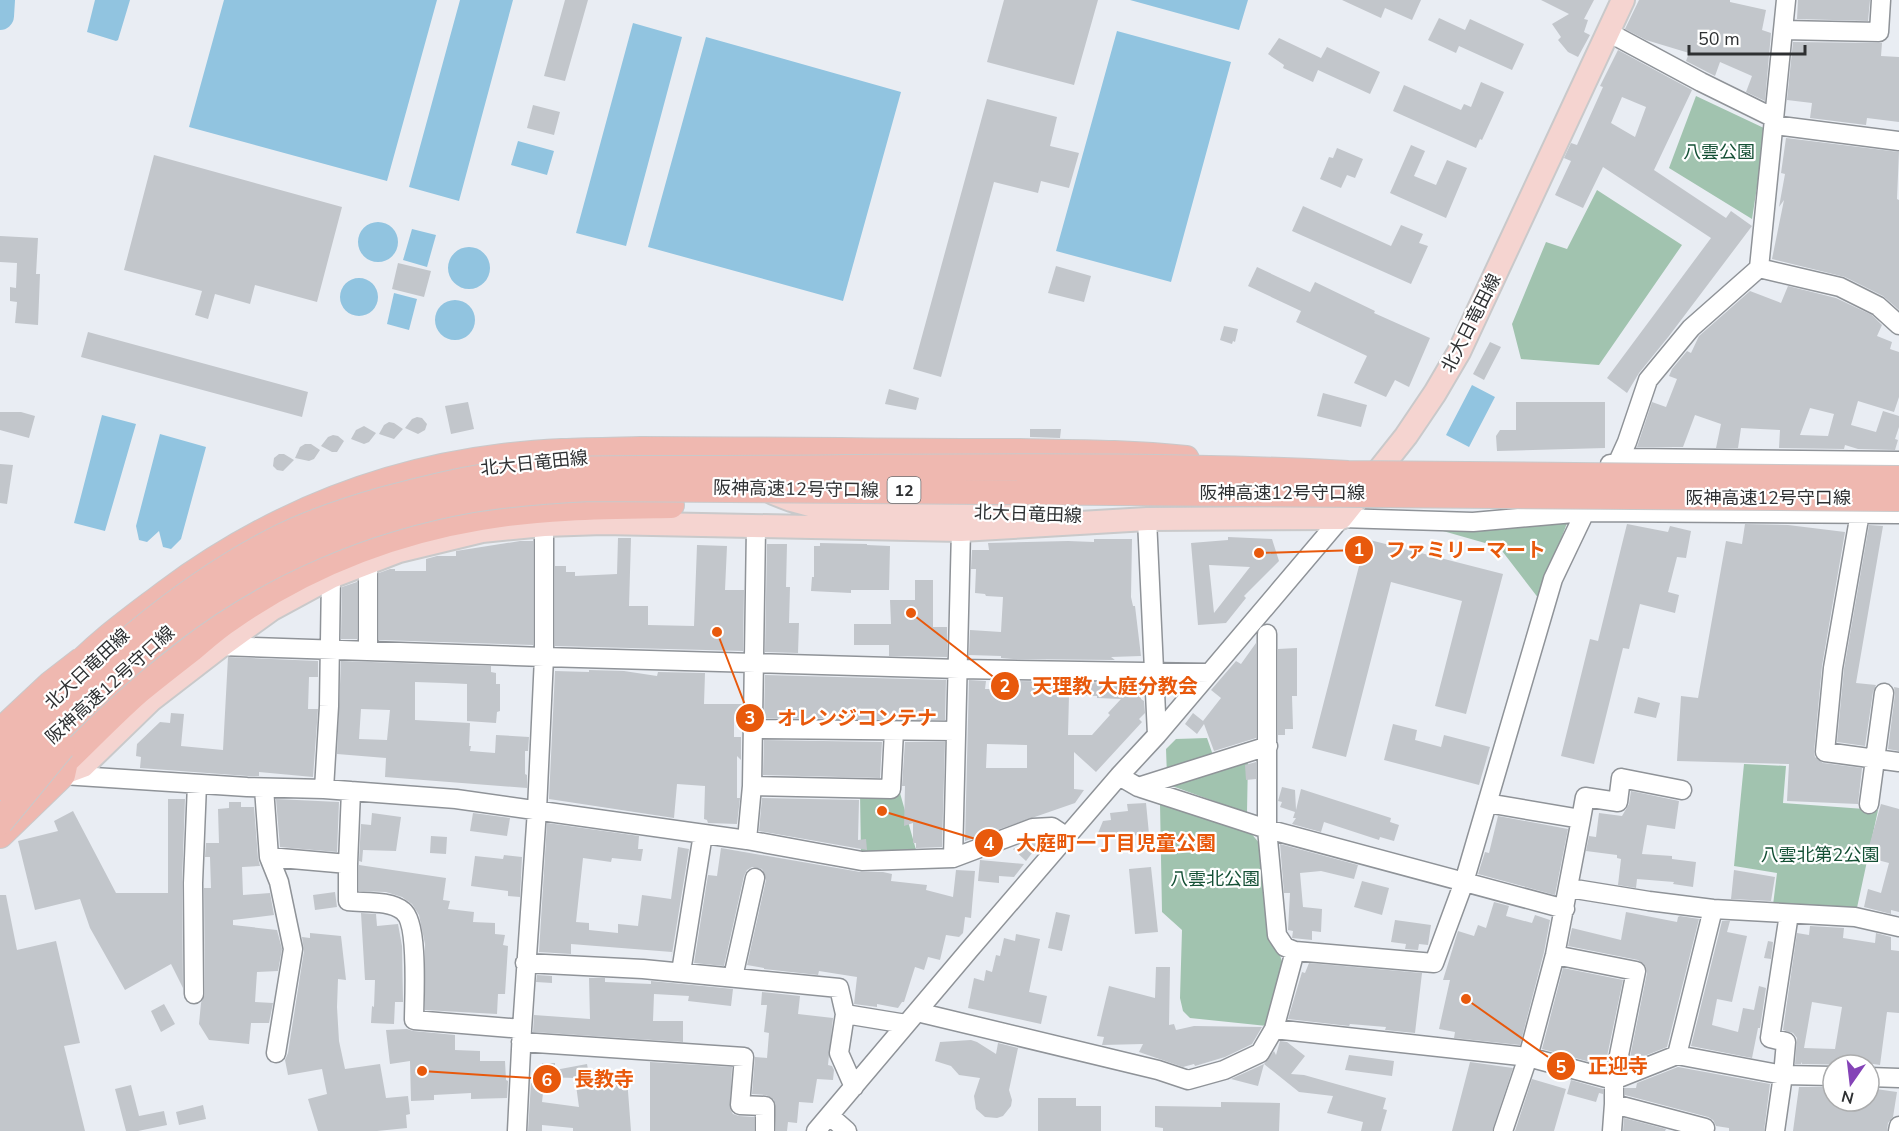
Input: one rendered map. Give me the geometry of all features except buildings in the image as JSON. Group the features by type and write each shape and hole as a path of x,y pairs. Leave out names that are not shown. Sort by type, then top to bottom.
{"highway":[{"path":"3,745 78,664 197,570 267,528 308,509 386,482 465,462 505,456 589,451 1042,452 1144,454 1298,471"},
{"name":"阪神高速12号守口線","path":"3,745 161,613 281,537 332,515 427,489 507,474 589,469 1053,467 1298,471 1348,474 1899,479"},
{"name":"阪神高速12号守口線","path":"0,789 120,672 172,629 257,573 321,543 384,521 471,500 510,494 590,488 1899,498"},
{"path":"0,835 62,775 65,760 137,692 228,619 298,577 330,561 385,540 455,522 512,512 590,506 805,504 937,491"},
{"path":"0,822 50,760 86,721 196,613"}],"main road":[{"name":"北大日竜田線","path":"0,789 62,775 83,766 151,700 221,646 272,609 331,577 424,544 482,531 544,525 603,523 961,530 1147,519 1341,518 1424,411 1459,352 1623,0"},
{"name":"北大日竜田線","path":"3,745 159,602 219,562 272,533 350,500 424,478 504,464 647,455 714,467 791,500 828,510 865,514 1007,511 1147,519"},
{"name":"北大日竜田線","path":"0,775 62,775"}],"street":[{"path":"1267,634 1267,829 1277,935 1285,946 1295,951 1434,963 1464,882 1553,579 1585,512 1617,464 1648,380 1691,327 1760,268 1786,0"},
{"path":"1783,30 1879,32 1881,0"},
{"path":"1608,32 1774,121 1899,141"},
{"path":"1760,268 1840,286 1878,306 1899,326"},
{"path":"1386,462 1617,464 1632,458 1899,461"},
{"path":"816,1131 1341,518 1473,522 1585,512 1899,514"},
{"path":"1860,513 1833,668 1825,752 1899,762"},
{"path":"1147,519 1157,735"},
{"path":"517,1131 544,657 544,525"},
{"path":"747,840 754,729 756,527"},
{"path":"953,858 961,530"},
{"path":"368,562 368,651"},
{"path":"324,789 329,706 331,577"},
{"path":"221,646 959,669 1209,673"},
{"path":"1869,804 1884,693"},
{"path":"754,729 956,731"},
{"path":"752,786 891,789 894,731"},
{"path":"1138,787 1268,746"},
{"path":"62,775 264,788 324,789 456,799 747,840 862,861 953,858 1033,828 1052,827 1067,837"},
{"path":"1119,776 1138,787 1267,829 1565,909"},
{"path":"1503,1131 1528,1057 1555,955 1585,797 1618,802 1622,778 1682,790"},
{"path":"194,994 193,883 197,784"},
{"path":"264,788 269,857 279,882 293,949 276,1053"},
{"path":"351,791 348,901 393,906 404,911 410,920 415,958 414,1020 521,1036 744,1057 740,1105 765,1106 765,1131"},
{"path":"1487,803 1581,819"},
{"path":"681,972 703,834"},
{"path":"269,857 348,864"},
{"path":"734,977 755,878"},
{"path":"1569,888 1713,909 1855,917 1899,927"},
{"path":"1677,1055 1713,909"},
{"path":"1775,1131 1786,1042 1770,1038 1789,914"},
{"path":"845,1014 912,1018 1158,1070 1188,1080 1224,1070 1260,1053 1274,1029 1295,951"},
{"path":"1555,955 1636,972 1614,1080 1611,1131"},
{"path":"525,963 681,972 839,987 845,1014 839,1053 854,1087"},
{"path":"1274,1029 1528,1057 1614,1080 1677,1055 1783,1075 1821,1076"},
{"path":"1881,1077 1899,1078"},
{"path":"1614,1104 1705,1128"},
{"path":"830,1116 848,1131"},
{"path":"1898,1131 1899,1126"}],"green space":[{"name":"八雲公園","path":"1696,96 1766,129 1752,219 1669,168"},
{"path":"1597,190 1682,245 1599,365 1521,359 1512,324 1546,242 1567,249"},
{"path":"1557,519 1567,523 1539,599 1499,547 1429,527"},
{"path":"1207,738 1215,761 1167,776 1166,749 1176,739"},
{"path":"1248,759 1247,813 1161,782"},
{"name":"八雲北第2公園","path":"1744,764 1786,766 1783,803 1878,810 1855,917 1772,913 1777,873 1734,866"},
{"path":"860,793 900,793 918,857 861,853"},
{"name":"八雲北公園","path":"1160,803 1250,832 1265,850 1274,934 1282,962 1267,1026 1190,1018 1183,1011 1180,998 1182,930 1162,912"}],"water":[{"path":"95,0 130,0 118,40 87,32"},
{"path":"224,0 437,0 387,181 189,127"},
{"path":"460,0 513,0 459,201 409,187"},
{"path":"1130,0 1248,0 1239,30"},
{"path":"633,23 682,37 626,246 576,233"},
{"path":"1117,31 1231,62 1171,282 1056,251"},
{"path":"706,37 901,92 843,301 648,247"},
{"path":"518,141 554,151 547,175 511,165"},
{"path":"378,222 386,223 392,228 397,234 397,250 392,256 386,261 378,262 370,261 364,256 359,250 358,242 359,234 364,228 370,223"},
{"path":"412,229 436,235 427,267 403,260"},
{"path":"469,247 484,253 490,268 484,283 469,289 454,283 448,268 454,253"},
{"path":"359,278 373,283 378,297 373,311 359,316 345,311 340,297 345,283"},
{"path":"394,293 417,299 409,330 387,324"},
{"path":"455,300 463,301 469,306 474,312 474,328 469,334 463,339 455,340 447,339 441,334 436,328 435,320 436,312 441,306 447,301"},
{"path":"1472,385 1495,397 1469,447 1446,435"},
{"path":"102,415 136,424 105,531 74,523"},
{"path":"160,434 206,447 181,539 171,549 163,547 159,531 147,542 139,540 136,526"}],"waterway":[{"path":"0,16 1,0"}],"place":[{"name":"ファミリーマート","path":"1259,553"},
{"name":"天理教 大庭分教会","path":"911,613"},
{"name":"オレンジコンテナ","path":"717,632"},
{"name":"大庭町一丁目児童公園","path":"882,811"},
{"name":"正迎寺","path":"1466,999"},
{"name":"長教寺","path":"422,1071"}]}
